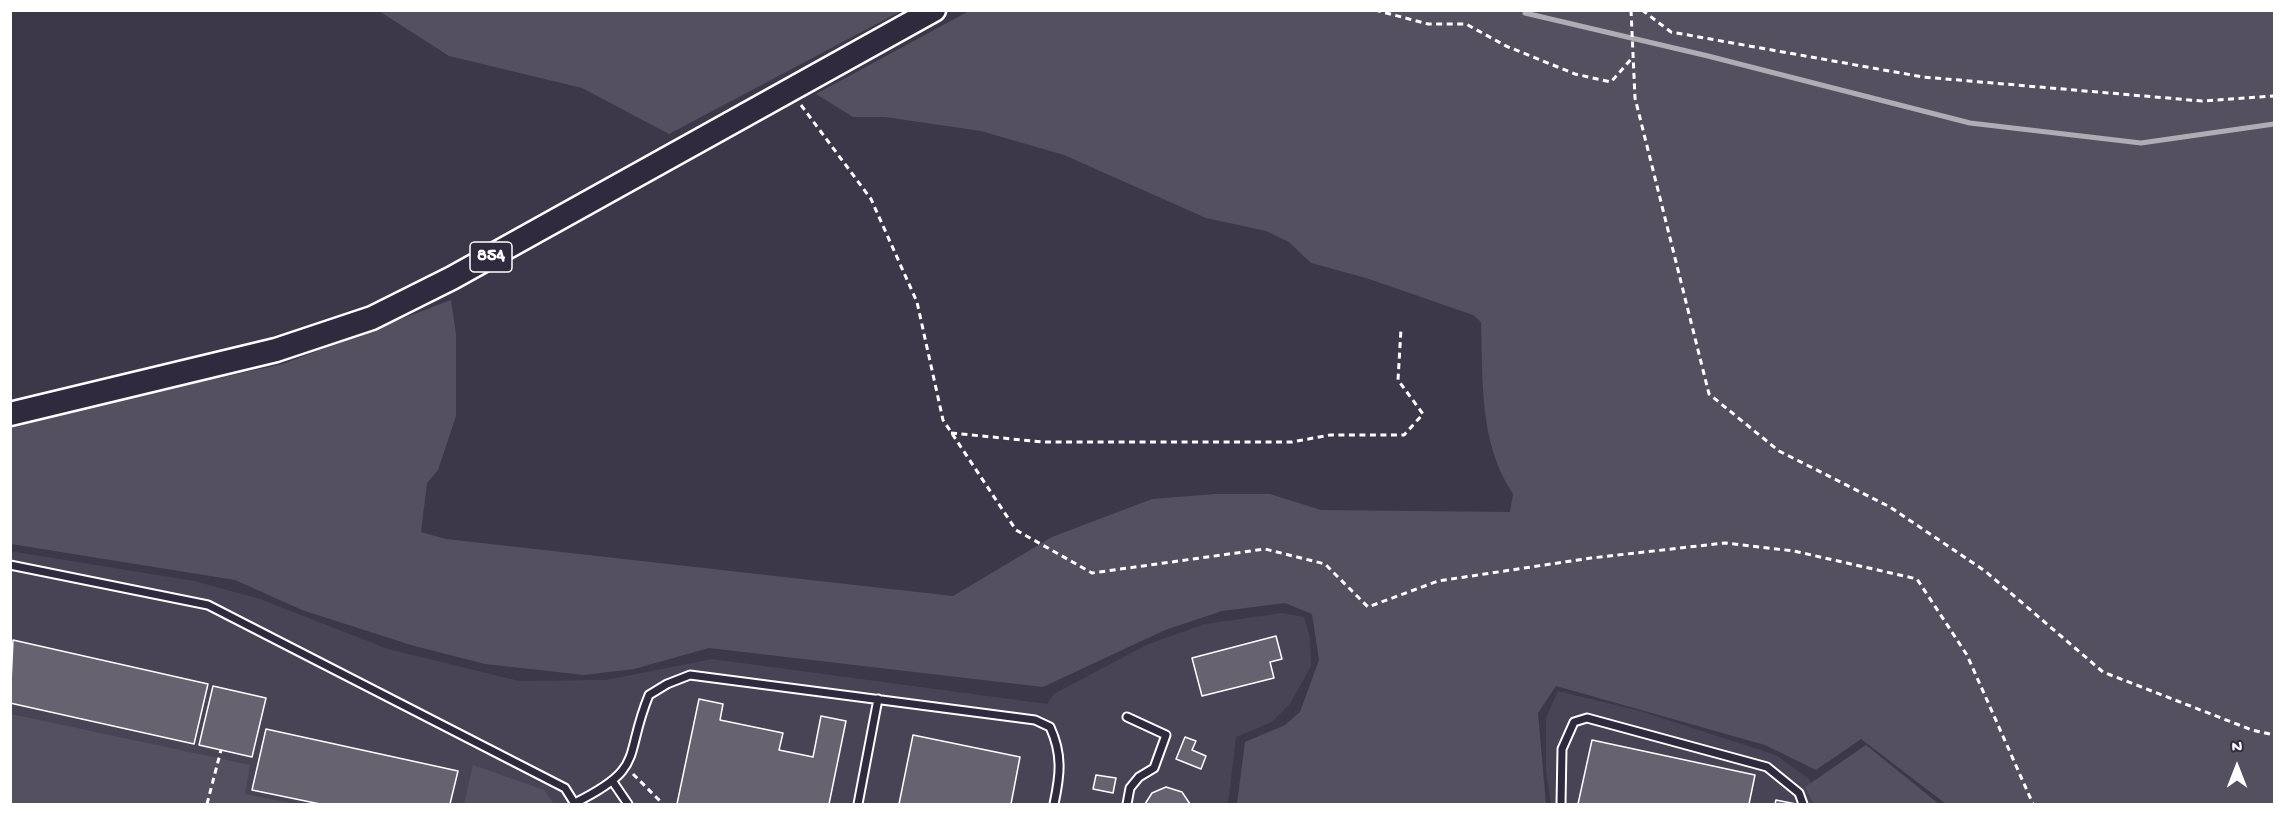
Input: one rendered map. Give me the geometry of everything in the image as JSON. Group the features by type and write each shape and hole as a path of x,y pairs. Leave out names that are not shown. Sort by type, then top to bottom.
{"main road":[{"name":"854","path":"10,414 276,350 372,318 463,273 791,92 934,10"}],"lane":[{"path":"10,565 208,605 565,788 575,803 613,782 627,768 649,695 667,684 690,675 1035,720 1050,727 1058,748 1061,772 1054,804"},
{"path":"858,804 878,699"},
{"path":"1127,804 1130,788 1139,777 1154,768 1166,735 1128,717"},
{"path":"1561,804 1564,743 1574,722 1587,718 1767,767 1799,793 1803,804"},
{"path":"613,782 628,804"}],"path":[{"path":"1375,10 1428,24 1466,24 1506,46 1575,74 1611,82 1633,57"},
{"path":"1631,10 1635,98 1708,394 1779,451 1890,507 1985,570 2103,672 2252,730 2274,735"},
{"path":"1642,10 1671,32 1923,77 2202,100 2274,96"},
{"path":"791,92 871,198 917,302 943,420 1016,530 1092,573 1265,549 1325,564 1368,607 1438,581 1591,558 1725,543 1794,551 1917,579 1967,655 2033,804"},
{"path":"951,433 1042,442 1292,442 1330,435 1404,435 1422,414 1398,380 1401,329"},
{"path":"207,804 221,750"},
{"path":"627,768 663,804"}],"shaded area":[{"path":"379,11 901,11 669,134 582,88 449,56"},
{"path":"969,11 2274,11 2274,804 1946,804 1861,739 1816,770 1765,745 1556,686 1538,713 1546,804 1237,804 1245,742 1285,725 1300,712 1319,660 1312,614 1285,603 1222,611 1165,630 1043,687 709,648 634,669 584,675 485,664 411,645 302,610 235,580 11,544 11,428 100,404 283,364 451,300 456,334 456,416 438,470 427,483 421,532 446,539 953,596 1052,537 1152,499 1215,494 1270,494 1321,510 1510,512 1513,494 1502,474 1488,433 1483,389 1481,322 1473,315 1366,278 1311,263 1289,242 1266,231 1206,218 1064,155 981,131 885,117 853,117 816,94"},
{"path":"10,551 194,581 260,599 388,649 519,681 606,680 712,659 1047,704 1054,694 1146,645 1205,624 1282,613 1304,617 1310,638 1311,666 1290,704 1272,722 1236,737 1228,804 11,804"},
{"path":"1558,691 1640,711 1776,755 1809,779 1822,804 1551,804 1546,770 1546,718"},
{"path":"11,714 250,765 245,794 295,804 11,804"},
{"path":"1866,745 1939,804 1814,804 1805,787"},
{"path":"473,765 544,790 554,804 464,804"}],"building":[{"path":"1276,636 1282,659 1270,662 1274,678 1202,696 1192,658"},
{"path":"13,640 208,684 194,744 10,703"},
{"path":"213,686 266,698 252,757 199,745"},
{"path":"699,699 723,704 720,720 783,733 779,750 813,757 821,716 846,721 829,804 677,804"},
{"path":"266,729 458,771 450,804 320,804 252,790"},
{"path":"913,735 1020,757 1011,804 899,804"},
{"path":"1185,737 1196,741 1192,750 1206,756 1201,769 1176,759"},
{"path":"1592,740 1755,775 1749,804 1578,804"},
{"path":"1096,775 1116,778 1113,793 1093,789"},
{"path":"1166,787 1182,792 1190,804 1145,804 1152,793"},
{"path":"1776,800 1796,804 1775,804"}],"waterway":[{"path":"1525,13 1708,56 1970,123 2141,143 2274,124"}]}
